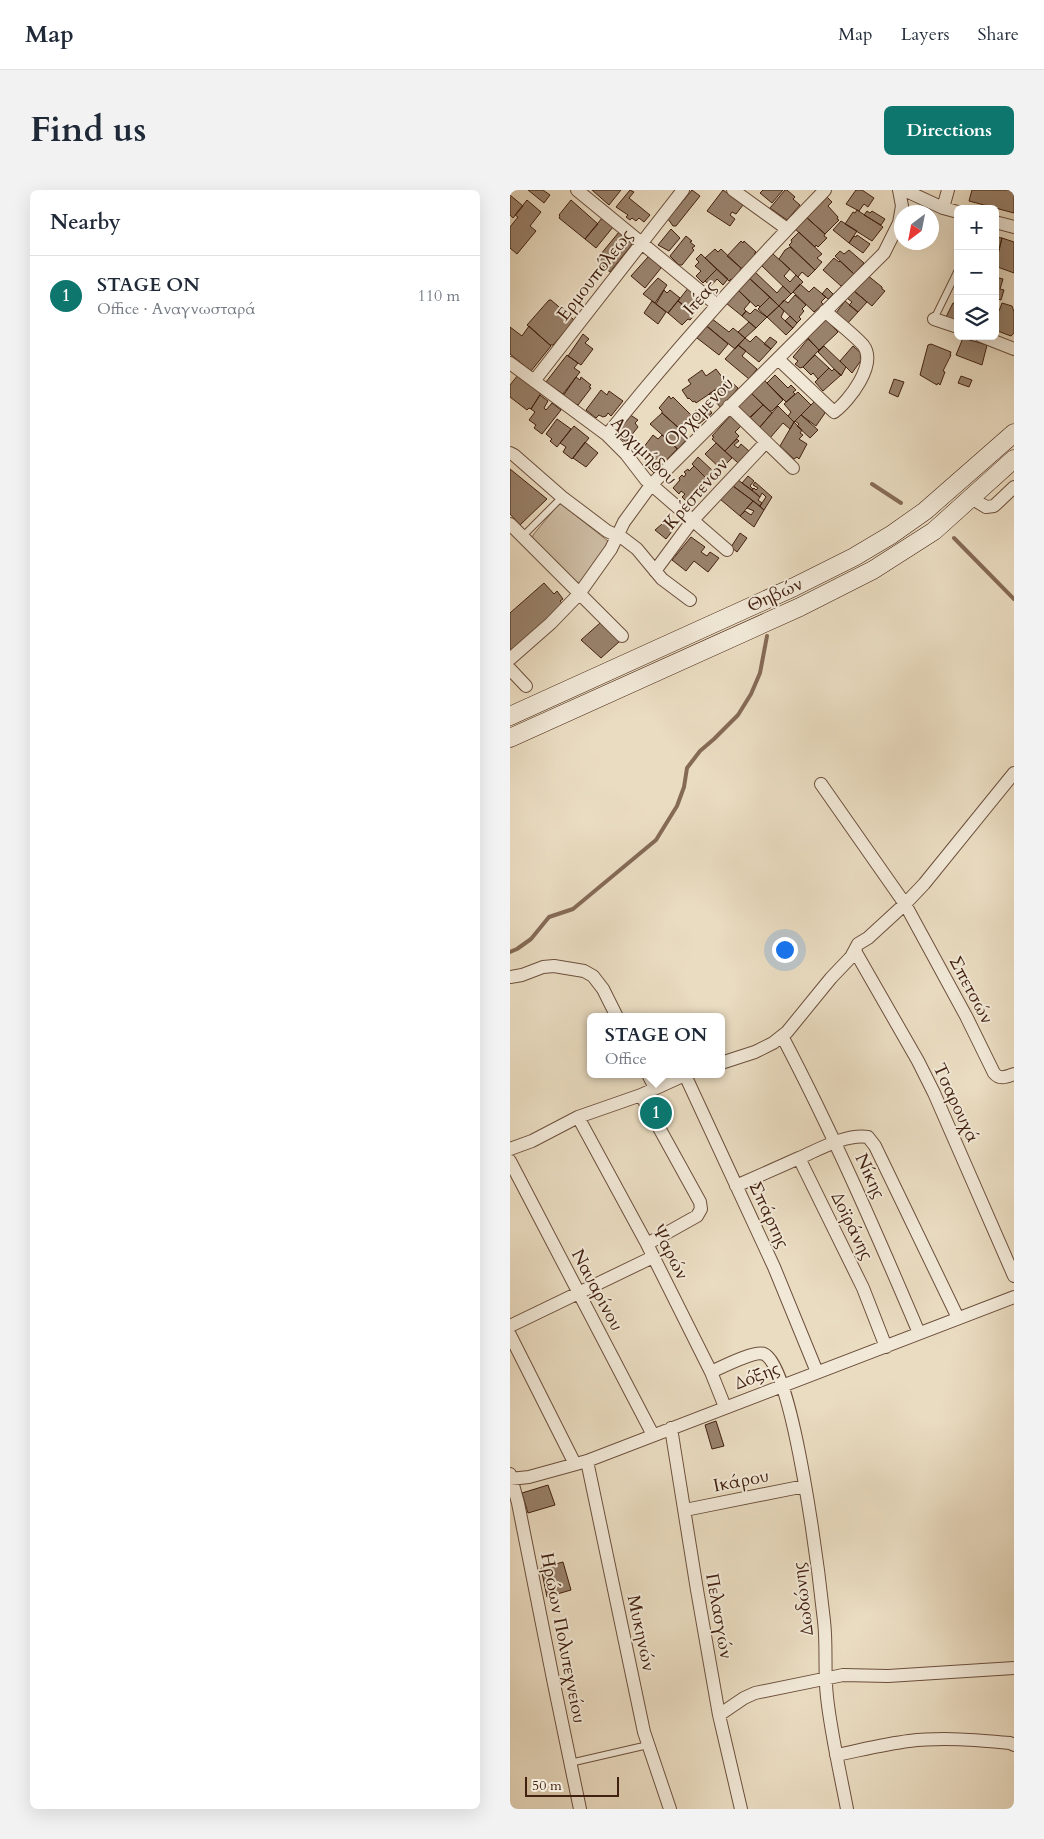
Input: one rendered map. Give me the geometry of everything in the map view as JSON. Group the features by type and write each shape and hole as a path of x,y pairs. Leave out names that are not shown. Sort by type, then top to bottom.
{"main road":[{"name":"Θηβών","path":"510,716 785,591 854,557 891,535 925,511 1014,433"},
{"name":"Θηβών","path":"510,738 800,607 854,580 934,531 1014,459"}],"street":[{"path":"578,190 717,305"},
{"name":"Ερμουπόλεως","path":"534,381 683,190"},
{"path":"733,190 787,229"},
{"name":"Ιτέας","path":"607,435 658,371 824,190"},
{"path":"943,208 948,190"},
{"path":"903,191 954,211"},
{"name":"Ορχομενού","path":"510,659 551,623 579,594 611,549 630,513 651,485 884,253 898,223 903,191"},
{"path":"999,223 1014,227"},
{"path":"778,359 834,412 841,407 854,391 866,369 867,356 864,347 825,311"},
{"path":"934,319 954,326"},
{"path":"992,340 1014,348"},
{"name":"Αρχιμήδου","path":"510,363 607,435 626,454 651,485 727,550"},
{"path":"730,406 793,468"},
{"name":"Κρέστενων","path":"654,571 692,521 766,442"},
{"path":"510,453 562,497 607,531 624,539 637,549 654,571 690,600"},
{"path":"972,498 986,507 994,506 1014,487"},
{"path":"510,524 622,636"},
{"path":"510,668 526,686"},
{"path":"725,1062 755,1052 782,1036 855,951 858,944 868,938 924,884 1014,773"},
{"name":"Σπετσών","path":"820,784 905,904 966,1016 994,1073 998,1077 1003,1078 1014,1074"},
{"name":"Τσαρουχά","path":"855,951 934,1093 1014,1276"},
{"path":"510,978 522,976 543,967 554,966 584,971 593,976 603,989 615,1013"},
{"name":"Νίκης","path":"782,1036 859,1193 919,1333"},
{"path":"650,1078 656,1088"},
{"path":"510,1149 532,1141 578,1117 641,1095 679,1078"},
{"name":"Σπάρτης","path":"687,1078 774,1267 817,1372"},
{"path":"641,1095 700,1202 701,1209 697,1216 647,1244"},
{"name":"Ψαρών","path":"578,1117 647,1244 710,1372 725,1407"},
{"path":"736,1186 835,1143 858,1136 868,1137 875,1146 958,1318"},
{"name":"Δοϊράνης","path":"799,1158 863,1288 886,1347"},
{"name":"Ναυαρίνου","path":"510,1161 653,1435"},
{"path":"510,1326 652,1257"},
{"name":"Δόξης","path":"511,1477 529,1477 581,1462 1014,1297"},
{"name":"Μυκηνών","path":"510,1335 568,1448 581,1462 644,1732 670,1809"},
{"name":"Δωδώνης","path":"710,1372 741,1359 762,1353 766,1354 771,1361 783,1386 805,1486 824,1622 827,1696 847,1809"},
{"name":"Πελασγών","path":"671,1428 719,1715 741,1809"},
{"name":"Ηρώων Πολυτεχνείου","path":"511,1477 518,1503 580,1809"},
{"name":"Ικάρου","path":"685,1510 805,1486"},
{"path":"719,1715 755,1693 842,1675 888,1676 1014,1668"},
{"path":"836,1755 901,1742 925,1740 964,1739 1014,1745"}],"lane":[{"path":"934,319 954,278"},
{"path":"522,537 562,497"},
{"path":"570,1763 648,1744"}],"shaded area":[{"path":"561,504 608,541 608,547 581,585 576,585 532,541 533,535 558,505"}],"building":[{"path":"528,190 543,190 550,195 544,203"},
{"path":"592,190 621,190 609,205"},
{"path":"630,190 634,192 629,198 650,215 644,222 639,218 636,221 632,218 630,220 626,217 628,215 616,207"},
{"path":"692,190 700,196 676,226 673,226 668,219"},
{"path":"723,190 743,205 736,214 732,212 730,215 735,219 730,226 707,211"},
{"path":"763,190 783,190 772,203 760,193"},
{"path":"785,190 795,197 793,199 800,205 787,220 770,208"},
{"path":"856,190 862,190 874,198 868,207 864,204 859,211 846,204"},
{"path":"972,190 1014,190 1014,213 999,209 999,205 984,205 969,201"},
{"path":"510,195 523,206 513,218 510,215"},
{"path":"825,195 832,202 828,206 839,220 825,234 805,216"},
{"path":"527,200 541,212 530,226 536,231 517,254 510,248 510,227 518,217 515,215"},
{"path":"571,200 598,224 585,239 559,218 559,215"},
{"path":"857,210 883,227 872,241 845,224 853,212 855,213"},
{"path":"867,211 870,213 872,211 885,219 881,225 864,215"},
{"path":"806,217 827,238 818,247 816,245 815,247 795,229"},
{"path":"602,218 613,227 596,248 585,239"},
{"path":"841,221 857,231 849,243 833,230"},
{"path":"671,229 680,238 669,251 658,245"},
{"path":"619,232 633,243 610,272 596,260"},
{"path":"799,232 822,254 817,258 822,262 815,270 789,245"},
{"path":"857,235 870,244 863,253 849,243"},
{"path":"686,236 695,246 682,265 679,265 670,256"},
{"path":"999,238 1002,238 999,250"},
{"path":"1002,238 1014,242 1014,273 999,267 999,250"},
{"path":"741,241 743,243 744,241 756,252 754,254 756,255 744,268 741,268 727,256"},
{"path":"790,247 815,270 808,277 802,272 798,277 779,259 785,250"},
{"path":"715,249 718,252 721,249 741,268 741,271 732,280 729,281 705,258"},
{"path":"849,250 864,263 854,274 835,256 840,251 844,254"},
{"path":"701,254 717,269 703,283 696,276 701,271 695,266 699,262 696,259"},
{"path":"770,254 773,254 790,269 784,276 790,282 796,275 803,282 791,294 762,266 762,263"},
{"path":"648,257 657,262 661,268 645,288 631,276"},
{"path":"834,258 854,274 844,287 823,270"},
{"path":"717,269 728,279 723,285 717,279 711,286 705,281"},
{"path":"754,271 777,293 783,286 791,294 779,306 748,277"},
{"path":"867,275 885,291 872,306 854,291"},
{"path":"658,278 667,285 655,303 643,294"},
{"path":"749,278 770,297 760,307 758,305 756,307 738,290"},
{"path":"999,278 1003,279 1000,289 1004,290 1001,300 999,299"},
{"path":"800,284 809,292 814,287 826,297 821,302 823,304 814,312 793,292"},
{"path":"689,287 704,300 696,310 686,304 684,306 678,301"},
{"path":"827,288 833,294 828,299 822,294"},
{"path":"664,290 667,293 670,290 680,298 668,313 656,304"},
{"path":"738,290 750,302 744,309 746,311 742,316 726,303"},
{"path":"854,291 867,302 858,312 849,305 852,302 847,298"},
{"path":"795,295 806,305 799,317 801,319 797,323 779,306 784,300 788,303"},
{"path":"770,297 779,306 767,317 758,309"},
{"path":"549,300 574,321 553,345 550,345 527,325"},
{"path":"652,301 666,312 658,324 644,313"},
{"path":"678,301 695,314 682,325 668,313"},
{"path":"845,301 858,312 847,324 836,313"},
{"path":"953,303 954,303 954,322 945,319"},
{"path":"1002,303 1012,306 1014,312 1014,333 1011,336 999,332 999,311"},
{"path":"779,306 784,311 781,317 793,328 786,335 767,317"},
{"path":"755,309 767,317 756,328 742,316 746,311 750,314"},
{"path":"790,316 797,323 793,328 785,321"},
{"path":"711,318 729,332 733,328 745,338 735,349 705,325"},
{"path":"825,319 838,332 819,350 807,337"},
{"path":"749,322 756,328 745,338 738,332"},
{"path":"529,326 551,346 531,371 510,354 510,327 522,336"},
{"path":"707,326 728,344 719,355 697,338"},
{"path":"583,334 589,339 585,343 593,349 581,365 568,356"},
{"path":"756,336 771,349 759,362 738,345 745,338 750,342"},
{"path":"770,337 777,342 771,349 764,344"},
{"path":"808,339 819,350 800,368 795,364 798,361 793,357"},
{"path":"962,340 970,340 987,345 982,365 956,355"},
{"path":"931,344 951,352 943,371 945,372 940,385 920,375 928,345"},
{"path":"738,345 746,351 742,356 757,369 749,379 725,359"},
{"path":"824,346 846,367 841,376 818,352"},
{"path":"853,346 862,354 860,357 862,359 852,373 840,361"},
{"path":"567,355 578,363 574,368 580,372 563,394 546,382"},
{"path":"815,355 829,368 818,379 813,373 811,375 803,367"},
{"path":"829,368 832,371 834,369 841,375 823,391 815,382"},
{"path":"716,369 725,381 723,382 724,384 696,403 688,399 682,390 691,384 688,380 702,370 706,376"},
{"path":"518,375 541,393 531,409 527,410 510,397 510,385"},
{"path":"775,375 788,388 791,385 796,390 793,392 795,394 786,402 767,383"},
{"path":"961,376 972,380 969,387 958,383"},
{"path":"576,377 580,380 581,377 591,385 589,387 591,388 578,405 563,396"},
{"path":"763,379 783,400 772,411 751,393"},
{"path":"894,379 904,382 898,397 889,393"},
{"path":"729,380 738,388 722,409 709,394"},
{"path":"601,390 607,395 609,391 623,401 611,416 608,413 606,416 599,415 596,418 586,410"},
{"path":"798,392 811,405 794,422 788,416 791,412 784,404"},
{"path":"751,393 763,405 749,419 738,407"},
{"path":"540,395 548,401 544,408 546,410 552,403 561,410 542,434 534,428 536,425 529,420 535,412 531,409"},
{"path":"669,396 671,399 673,397 694,418 682,431 659,408"},
{"path":"815,401 825,411 816,426 801,415"},
{"path":"705,404 712,413 699,424 690,415"},
{"path":"763,405 772,413 760,427 750,417"},
{"path":"778,406 794,422 790,429 783,423 770,438 760,427"},
{"path":"662,413 689,437 678,449 650,424"},
{"path":"629,414 638,420 635,423 638,427 626,442 614,433"},
{"path":"731,415 742,425 735,432 739,436 725,451 712,439 714,437 712,436"},
{"path":"801,415 818,430 810,438 797,426 799,424 795,421"},
{"path":"557,419 571,429 557,447 546,434"},
{"path":"794,422 802,430 800,433 803,435 799,439 807,444 799,459 797,457 794,459 780,446"},
{"path":"574,426 589,438 572,459 563,452 566,447 560,443"},
{"path":"653,435 658,439 662,435 677,449 654,473 640,452"},
{"path":"737,439 739,441 734,445 738,448 741,444 749,451 738,463 725,451"},
{"path":"585,442 598,453 586,467 573,458"},
{"path":"716,443 732,458 721,469 705,454"},
{"path":"698,457 713,471 712,473 715,476 710,482 692,464"},
{"path":"694,466 709,481 705,486 707,487 700,491 701,493 698,496 696,494 688,503 682,497 685,494 681,491 679,494 673,488 682,475 684,477 686,474 684,472 688,469 689,471"},
{"path":"510,469 547,499 520,525 510,514"},
{"path":"748,476 754,481 750,486 752,490 742,483"},
{"path":"737,479 760,497 758,500 762,503 760,506 733,486"},
{"path":"755,482 772,497 764,510 760,506 766,497 762,493 760,497 752,490 758,488 753,485"},
{"path":"733,486 753,501 740,516 720,499"},
{"path":"753,501 764,510 754,527 740,516 745,511 751,515 754,511 747,508"},
{"path":"669,518 677,525 666,539 655,530"},
{"path":"740,533 747,538 737,552 731,547"},
{"path":"691,537 705,547 701,552 707,556 710,552 719,558 708,572 694,561 686,571 672,560"},
{"path":"544,583 554,594 557,591 563,599 560,601 565,606 513,652 510,650 510,613"},
{"path":"600,623 620,641 601,658 581,640"},
{"path":"716,1421 724,1446 712,1449 705,1425"},
{"path":"548,1485 555,1505 528,1513 522,1493"},
{"path":"563,1562 571,1590 547,1597 541,1568"}],"waterway":[{"path":"872,484 901,503"},
{"path":"954,538 1014,599"},
{"path":"510,952 531,939 549,917 573,909 656,840 677,806 684,787 687,768 700,751 738,715 751,694 760,673 767,636"}],"place":[{"name":"STAGE ON","path":"656,1113"}]}
